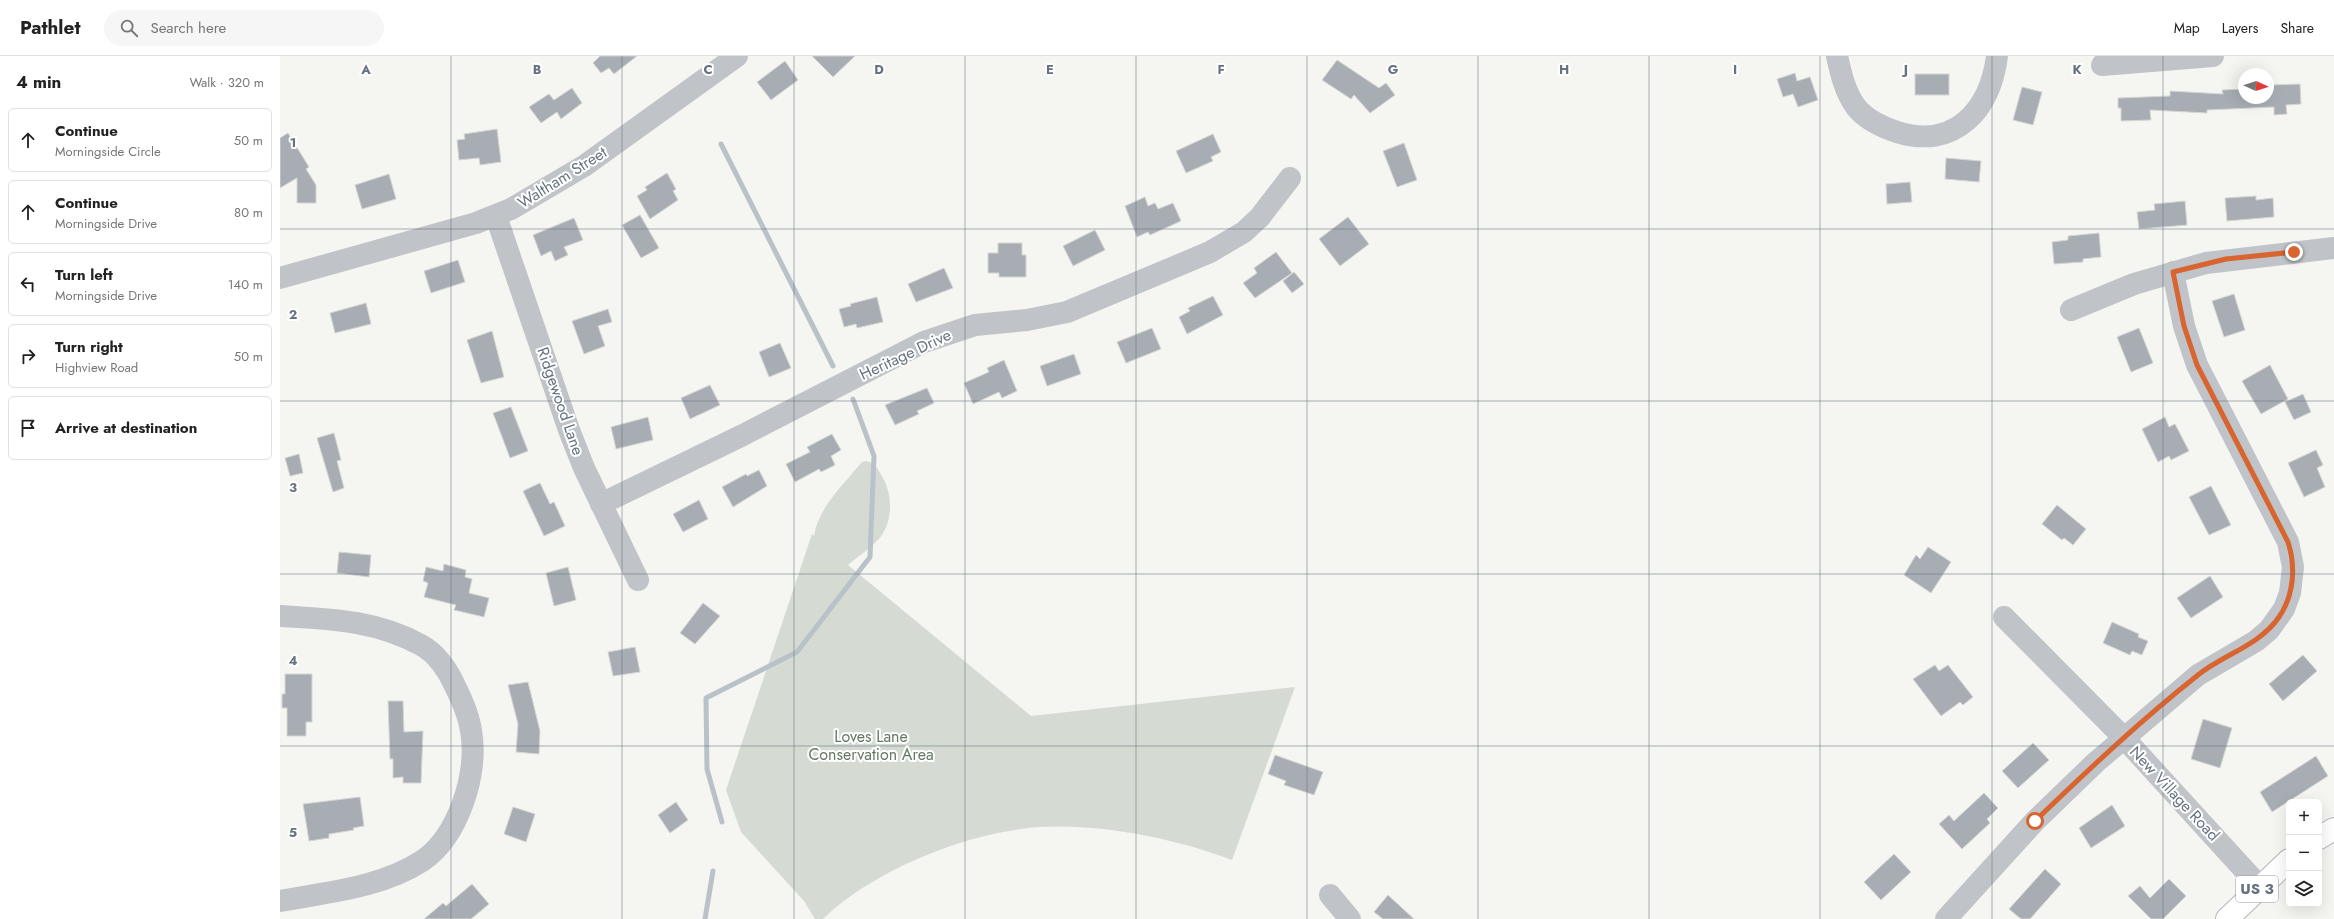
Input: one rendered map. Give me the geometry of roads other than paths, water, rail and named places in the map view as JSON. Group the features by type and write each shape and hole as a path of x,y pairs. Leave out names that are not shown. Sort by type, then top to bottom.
{"highway":[{"path":"2322,836 2334,829"},
{"name":"US 3","path":"2227,919 2286,863"}],"street":[{"name":"Waltham Street","path":"281,277 496,216 527,201 584,166 737,56"},
{"path":"1837,56 1847,91 1862,114 1879,126 1895,132 1929,137 1947,134 1967,120 1989,87 1997,56"},
{"path":"2102,65 2201,56"},
{"name":"Heritage Drive","path":"601,504 744,435 930,339 975,325 1027,320 1067,312 1210,252 1239,236 1260,217 1290,178"},
{"name":"Ridgewood Lane","path":"496,216 569,430 601,504 638,580"},
{"path":"2071,310 2119,290 2173,272 2226,259 2334,248"},
{"path":"1946,919 2035,821 2124,738 2198,675 2256,641 2269,630 2286,605 2293,576 2291,550 2285,534 2204,378 2189,345 2173,272"},
{"path":"280,616 346,620 385,628 422,645 446,668 463,702 472,732 472,766 464,803 446,836 423,860 391,878 362,886 280,901"},
{"name":"New Village Road","path":"2004,617 2124,738 2260,886"},
{"path":"1330,895 1350,919"}],"waterway":[{"path":"721,144 833,366"},
{"path":"722,822 707,769 706,698 797,652 870,557 874,456 853,399"},
{"path":"705,919 713,871"}],"park label":[{"name":"Loves Lane Conservation Area","path":"871,745"}]}
